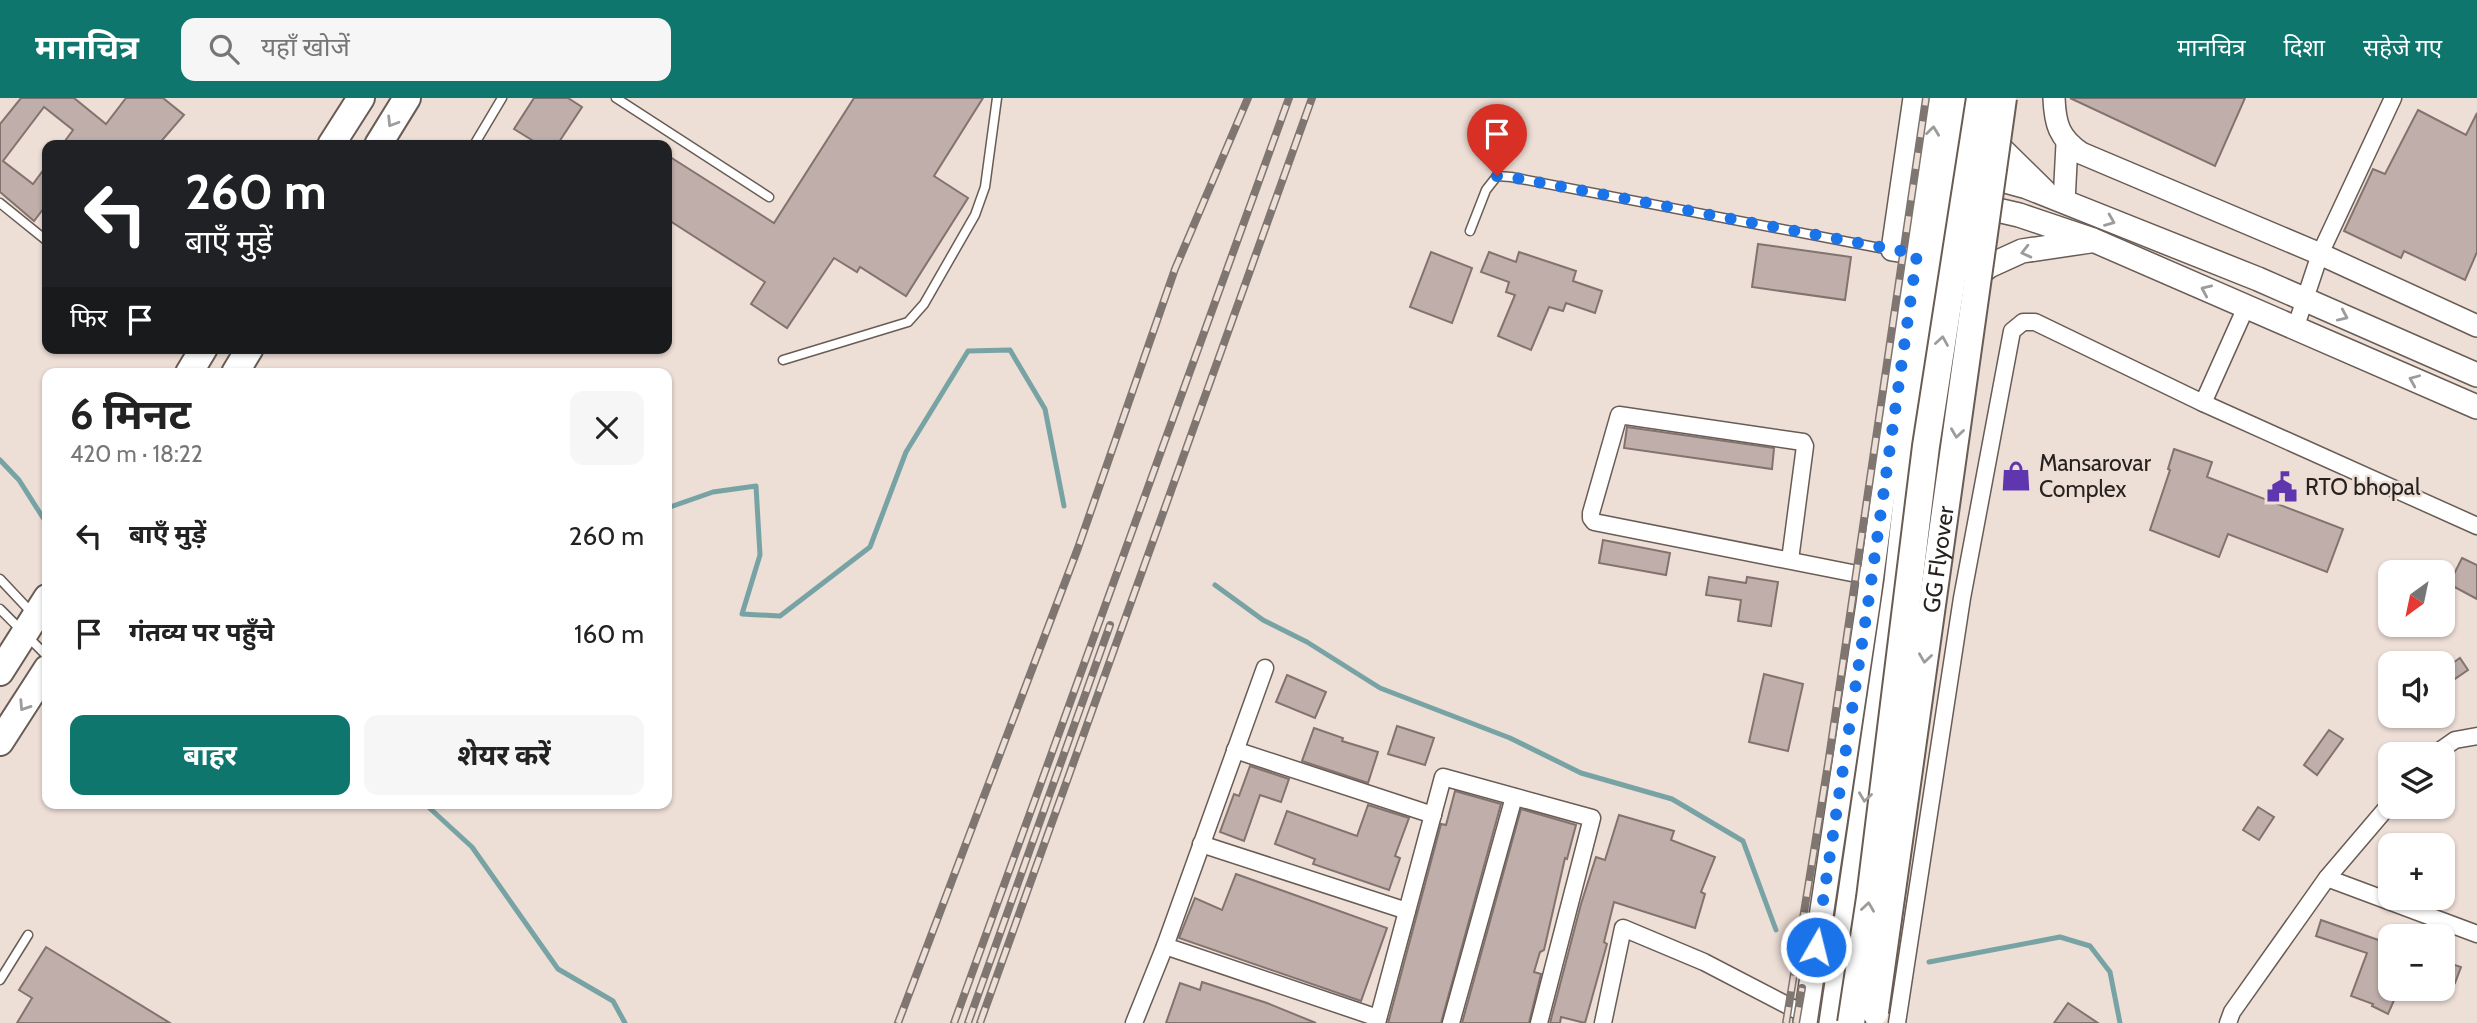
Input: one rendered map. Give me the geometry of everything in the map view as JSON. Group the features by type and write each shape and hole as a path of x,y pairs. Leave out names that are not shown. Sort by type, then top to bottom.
{"main road":[{"path":"334,140 361,98"},
{"path":"381,140 407,98"},
{"name":"GG Flyover","path":"1873,1023 2003,98"},
{"path":"1806,1019 1917,254 1937,164 1957,99 2056,199"},
{"name":"GG Flyover","path":"1851,1023 1870,898 1926,446 1957,99"},
{"path":"1937,164 1993,177 2056,199 2305,300 2477,375"},
{"path":"1932,195 2019,215 2093,240 2477,407"},
{"path":"1831,1023 1896,582 1926,317 1932,195"},
{"path":"1926,317 1938,304 1989,266 2022,251 2093,240"},
{"path":"0,672 38,620"},
{"path":"0,742 42,677"}],"street":[{"path":"1914,98 1892,250 1917,254"},
{"path":"2054,98 2054,114 2060,133 2067,144 2081,153 2320,254 2477,326"},
{"path":"2295,328 2320,254 2393,98"},
{"path":"2056,199 2067,144"},
{"path":"2203,403 2246,307"},
{"path":"1897,1023 1962,598 2012,331 2023,323 2035,322 2203,403 2477,526"},
{"path":"1790,560 1805,446 1803,442 1619,415 1591,513 1594,522 1871,577"},
{"path":"1135,1023 1265,668"},
{"path":"2452,742 2477,736"},
{"path":"1236,750 1433,815"},
{"path":"1165,946 1377,1021 1443,777 1592,818 1541,1023"},
{"path":"1451,1023 1514,797"},
{"path":"2228,1023 2232,1012 2327,878 2378,818"},
{"path":"1201,844 1407,911"},
{"path":"2327,878 2477,934"},
{"path":"1603,1023 1623,928 1704,962 1806,1019"}],"lane":[{"path":"477,140 502,98"},
{"path":"616,98 769,197"},
{"path":"783,360 908,322 924,304 975,215 985,187 997,98"},
{"path":"1469,231 1490,182 1497,176 1892,250"},
{"path":"0,203 42,237"},
{"path":"0,579 38,620"},
{"path":"0,609 38,620"},
{"path":"0,980 27,935"}],"building":[{"path":"21,98 74,98 106,124 126,98 163,98 184,115 162,140 66,140 73,130 44,107 3,161 33,184 42,172 42,211 34,221 0,192 0,124"},
{"path":"534,98 568,98 582,107 560,140 532,140 514,129"},
{"path":"854,98 983,98 934,176 968,198 906,296 860,267 857,272 834,258 787,328 751,304 765,282 672,222 672,158 774,223"},
{"path":"2070,98 2245,98 2215,166"},
{"path":"2418,110 2466,135 2477,113 2477,252 2465,280 2404,251 2401,258 2344,231 2373,169 2385,174"},
{"path":"1758,244 1851,257 1845,300 1752,287"},
{"path":"1431,252 1472,268 1452,323 1410,307"},
{"path":"1489,252 1516,262 1519,252 1576,271 1573,281 1602,291 1595,313 1566,303 1563,311 1549,307 1531,350 1498,336 1515,295 1506,292 1509,282 1481,272"},
{"path":"1627,427 1774,448 1772,469 1624,448"},
{"path":"2174,449 2212,462 2207,477 2343,529 2327,572 2228,534 2219,557 2150,530 2170,470 2168,469"},
{"path":"1603,540 1670,553 1666,575 1599,563"},
{"path":"2462,558 2477,565 2477,599 2455,587 2455,572"},
{"path":"1709,577 1746,583 1747,577 1778,582 1771,626 1738,621 1741,600 1706,595"},
{"path":"2460,658 2468,670 2455,679 2455,662"},
{"path":"1764,674 1803,684 1788,751 1749,742"},
{"path":"1287,675 1326,692 1315,718 1276,702"},
{"path":"1397,726 1434,738 1425,765 1388,754"},
{"path":"1314,728 1343,738 1342,741 1378,752 1368,783 1302,761"},
{"path":"2329,730 2343,739 2317,775 2304,765"},
{"path":"1250,766 1289,779 1281,802 1260,795 1244,841 1220,832 1234,794 1239,796"},
{"path":"1455,791 1501,804 1441,1023 1388,1023 1441,824 1446,825"},
{"path":"1368,805 1409,818 1395,856 1400,858 1389,890 1313,864 1315,859 1275,844 1287,811 1357,836"},
{"path":"2258,807 2274,817 2259,840 2243,830"},
{"path":"1521,809 1576,825 1567,859 1565,858 1544,950 1540,952 1534,972 1541,974 1529,1023 1462,1023"},
{"path":"1619,815 1674,831 1671,840 1715,857 1701,892 1705,894 1695,928 1614,902 1604,942 1607,944 1585,1023 1561,1017 1560,1023 1550,1023 1596,857 1605,860"},
{"path":"1236,874 1387,928 1361,1001 1179,938 1195,898 1222,910"},
{"path":"2321,920 2378,940 2378,1001 2394,1001 2388,1014 2372,1006 2373,1004 2351,996 2367,953 2316,936"},
{"path":"46,947 170,1023 17,1023 32,998 19,990"},
{"path":"2455,965 2461,967 2455,983"},
{"path":"1202,982 1267,1003 1316,1023 1166,1023 1180,983 1200,990"},
{"path":"2068,1003 2098,1023 2054,1023"}],"waterway":[{"path":"672,506 713,492 756,486 760,555 742,614 780,616 870,547 906,452 968,351 1010,350 1045,409 1064,506"},
{"path":"0,460 19,480 42,516"},
{"path":"1215,585 1263,620 1307,642 1380,688 1510,738 1581,773 1672,799 1743,841 1776,930"},
{"path":"431,809 472,847 558,969 613,1001 625,1023"},
{"path":"1929,962 2060,937 2090,946 2110,972 2120,1023"}],"railway":[{"path":"898,1023 1078,548 1175,269 1248,98"},
{"path":"954,1023 1289,98"},
{"path":"980,1023 1312,98"},
{"path":"1786,1023 1829,758 1926,98"},
{"path":"968,1023 1110,625"},
{"path":"1796,1023 1802,988"}],"place":[{"name":"Mansarovar Complex","path":"2016,476"},
{"name":"RTO bhopal","path":"2282,487"}],"route":[{"path":"1497,176 1917,254 1816,947"}]}
